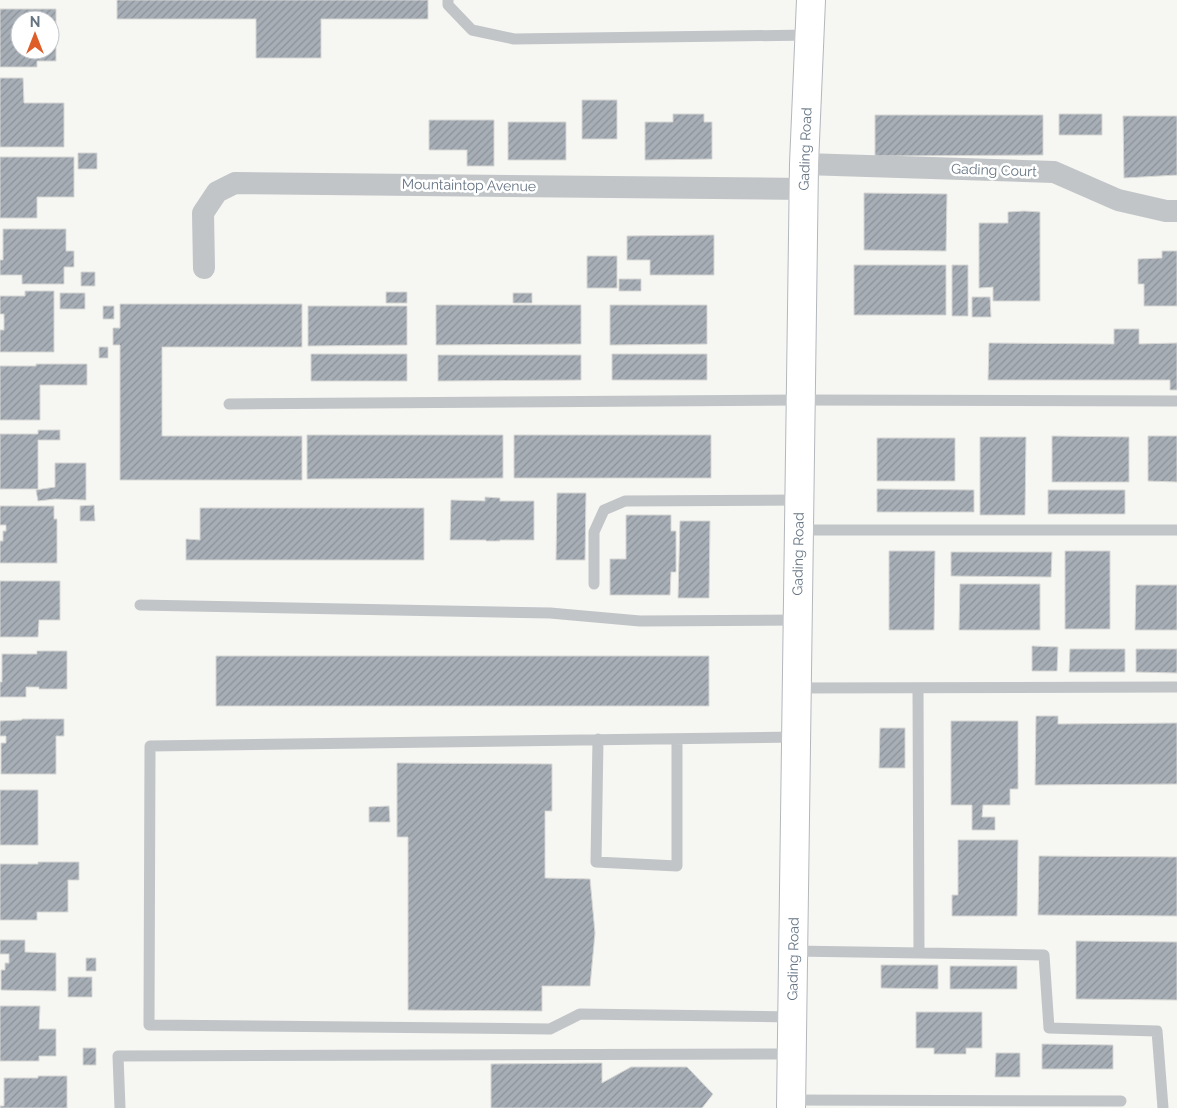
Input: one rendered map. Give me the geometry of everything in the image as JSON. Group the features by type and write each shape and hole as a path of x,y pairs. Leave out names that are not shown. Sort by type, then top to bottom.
{"main road":[{"name":"Gading Road","path":"791,1104 804,176 811,0"}],"street":[{"name":"Gading Court","path":"804,176 1054,172 1118,200 1166,211 1177,211"},
{"name":"Mountaintop Avenue","path":"204,268 203,213 217,192 235,183 804,176"}],"lane":[{"path":"448,0 448,5 472,30 514,39 809,35"},
{"path":"229,404 801,400 1177,401"},
{"path":"594,584 594,532 604,510 625,501 799,500"},
{"path":"799,530 1177,530"},
{"path":"140,605 550,613 640,621 798,620"},
{"path":"796,688 1177,687"},
{"path":"918,688 920,953"},
{"path":"792,1017 580,1014 550,1029 149,1025 150,746 796,737"},
{"path":"598,740 596,862 677,866 677,738"},
{"path":"793,951 1044,955 1049,1028 1157,1031 1163,1108"},
{"path":"120,1108 118,1056 791,1054"},
{"path":"791,1104 1121,1101"}],"building":[{"path":"117,0 428,0 428,19 321,19 321,58 256,58 256,19 117,19"},
{"path":"0,9 56,9 10,10 10,60 56,60 37,61 37,67 0,67"},
{"path":"0,78 23,78 24,103 64,103 64,147 0,147"},
{"path":"582,100 617,100 617,139 582,139"},
{"path":"673,114 704,114 704,122 712,122 712,159 645,160 645,122 673,122"},
{"path":"1059,114 1102,114 1102,135 1059,135"},
{"path":"875,115 1043,115 1043,155 875,156"},
{"path":"1123,116 1177,116 1177,175 1124,178"},
{"path":"429,120 494,120 494,166 467,166 467,150 429,150"},
{"path":"508,122 566,122 566,160 508,160"},
{"path":"78,153 97,153 97,169 78,169"},
{"path":"0,157 74,157 74,197 37,197 37,218 0,218"},
{"path":"864,193 947,194 946,251 864,250"},
{"path":"1008,212 1040,212 1040,301 993,301 993,287 979,288 979,223 1008,223"},
{"path":"3,229 66,229 66,251 74,251 74,267 64,267 64,284 22,284 22,275 0,275 0,260 3,260"},
{"path":"714,235 714,275 650,275 650,260 627,260 627,236"},
{"path":"1162,251 1177,251 1177,306 1144,306 1144,284 1138,284 1138,259 1162,258"},
{"path":"587,256 617,256 617,288 587,288"},
{"path":"854,265 946,265 946,315 854,315"},
{"path":"952,265 968,265 968,316 952,316"},
{"path":"81,272 95,272 95,286 81,286"},
{"path":"619,279 641,279 641,291 619,291"},
{"path":"25,291 54,291 54,352 0,352 0,330 4,330 4,314 0,314 0,296 25,296"},
{"path":"386,292 407,292 407,303 386,303"},
{"path":"60,293 85,293 85,309 60,309"},
{"path":"513,293 532,293 532,303 513,303"},
{"path":"972,297 990,297 991,317 972,317"},
{"path":"120,304 302,304 302,347 162,347 162,436 302,436 302,480 120,480 120,345 113,345 113,328 120,328"},
{"path":"436,305 581,305 581,344 436,345"},
{"path":"610,305 707,305 707,344 610,345"},
{"path":"103,306 114,306 114,319 103,319"},
{"path":"308,306 407,306 407,345 308,346"},
{"path":"1114,329 1139,329 1139,344 1177,343 1177,390 1170,390 1170,380 988,380 989,343 1114,344"},
{"path":"99,347 108,347 108,358 99,358"},
{"path":"311,354 407,354 407,381 311,381"},
{"path":"612,354 707,354 707,380 612,380"},
{"path":"438,355 581,355 581,380 438,381"},
{"path":"36,364 87,364 87,385 40,385 40,420 0,420 0,366 36,366"},
{"path":"38,430 60,430 60,440 38,440 38,489 0,489 0,434 38,434"},
{"path":"307,435 503,435 503,478 307,479"},
{"path":"514,435 711,435 711,478 514,478"},
{"path":"1052,436 1129,437 1129,482 1052,482"},
{"path":"1148,436 1177,436 1177,482 1148,481"},
{"path":"980,437 1026,437 1025,515 980,515"},
{"path":"877,438 955,438 955,481 877,481"},
{"path":"55,463 86,463 86,500 55,499 38,501 36,490 55,487"},
{"path":"877,489 974,490 974,512 877,512"},
{"path":"1048,490 1125,490 1125,514 1048,514"},
{"path":"557,493 586,493 585,560 556,560"},
{"path":"485,497 500,498 500,501 534,501 534,540 450,540 451,500 485,501"},
{"path":"94,505 95,521 80,521 80,506"},
{"path":"0,506 54,506 54,519 57,519 57,563 0,563 0,541 3,541 3,531 6,531 6,525 0,525"},
{"path":"200,508 424,508 424,560 186,560 186,539 200,540"},
{"path":"626,515 671,515 671,531 676,531 676,572 671,572 670,595 610,595 610,559 626,559"},
{"path":"680,521 710,521 709,598 678,598"},
{"path":"889,551 935,551 934,630 889,630"},
{"path":"1065,551 1110,551 1110,629 1065,629"},
{"path":"951,552 1052,552 1051,577 951,576"},
{"path":"0,581 60,581 60,620 39,620 38,637 0,637"},
{"path":"960,584 1040,584 1040,630 959,630"},
{"path":"1136,585 1177,585 1177,630 1135,630"},
{"path":"1032,646 1058,647 1057,671 1032,671"},
{"path":"1070,649 1125,649 1125,672 1069,672"},
{"path":"1136,649 1177,649 1177,673 1136,672"},
{"path":"37,651 67,651 67,689 26,687 26,697 0,697 2,654 37,654"},
{"path":"216,656 709,656 709,706 216,706"},
{"path":"1036,716 1058,716 1058,724 1177,723 1177,784 1035,785"},
{"path":"64,719 64,736 56,736 56,774 1,774 1,743 6,743 6,736 0,736 0,721"},
{"path":"951,721 1018,721 1018,789 1010,789 1010,805 983,805 982,817 995,817 995,830 972,830 972,805 951,805"},
{"path":"880,728 905,728 905,768 879,768"},
{"path":"397,763 552,764 552,811 545,811 545,878 590,879 595,933 590,986 542,986 542,1011 408,1010 408,837 397,837"},
{"path":"0,790 38,790 38,845 0,845"},
{"path":"389,806 390,822 369,822 369,807"},
{"path":"958,840 1018,840 1017,916 952,916 952,895 958,895"},
{"path":"1039,856 1177,857 1177,916 1038,915"},
{"path":"38,862 79,862 79,880 68,880 68,912 37,912 37,920 0,920 0,864 38,864"},
{"path":"0,940 25,940 25,952 56,953 56,991 1,990 1,970 5,970 5,963 9,963 9,954 0,954"},
{"path":"1076,941 1177,942 1177,1000 1076,999"},
{"path":"86,958 96,958 96,971 86,971"},
{"path":"881,965 938,965 938,989 881,988"},
{"path":"950,966 1017,966 1017,989 950,989"},
{"path":"68,977 92,977 92,997 68,997"},
{"path":"0,1006 40,1006 39,1029 56,1029 56,1056 39,1056 39,1061 0,1061"},
{"path":"916,1012 982,1012 982,1048 966,1048 966,1054 934,1054 934,1048 916,1048"},
{"path":"1042,1044 1113,1045 1113,1069 1042,1069"},
{"path":"83,1048 96,1048 96,1065 83,1065"},
{"path":"996,1053 1020,1053 1020,1077 995,1077"},
{"path":"602,1063 602,1083 631,1067 687,1067 713,1094 702,1108 491,1108 491,1064"},
{"path":"38,1076 67,1076 67,1108 0,1108 0,1106 4,1106 4,1078 38,1078"}]}
